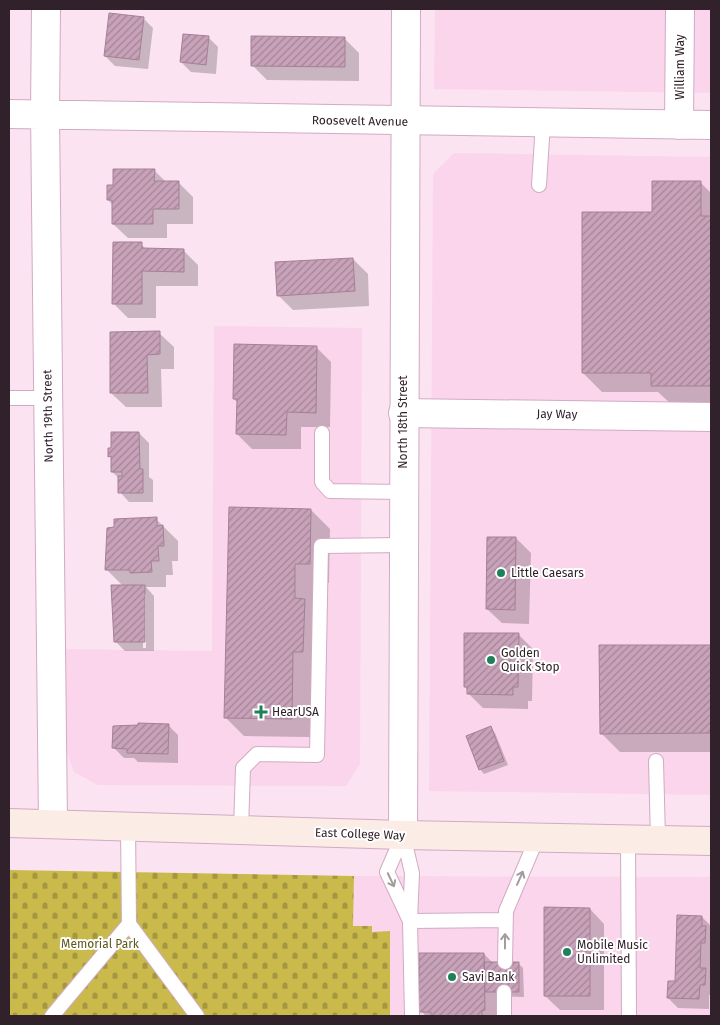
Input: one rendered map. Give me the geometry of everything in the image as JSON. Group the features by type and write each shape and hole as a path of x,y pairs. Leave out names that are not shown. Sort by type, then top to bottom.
{"main road":[{"name":"East College Way","path":"9,823 128,825 403,835 711,840"}],"street":[{"name":"North 19th Street","path":"46,9 45,114 53,824"},
{"name":"North 18th Street","path":"403,835 403,413 406,9"},
{"name":"William Way","path":"679,125 680,9"},
{"name":"Roosevelt Avenue","path":"9,114 405,122 711,125"},
{"name":"Jay Way","path":"403,413 711,417"}],"lane":[{"path":"539,185 543,123"},
{"path":"9,398 48,398"},
{"path":"322,433 322,482 330,491 403,492"},
{"path":"241,829 243,768 257,754 317,755 321,546 403,545"},
{"path":"656,761 658,840"},
{"path":"128,825 129,924 197,1016"},
{"path":"403,835 387,872 410,921"},
{"path":"403,835 412,872 410,921 412,1016"},
{"path":"505,962 506,911 537,838"},
{"path":"628,839 629,1016"},
{"path":"410,921 505,920"},
{"path":"52,1016 129,924"},
{"path":"504,992 504,1016"}],"shaded area":[{"path":"435,9 711,9 711,93 434,89"},
{"path":"454,153 711,157 711,795 429,791 433,174"},
{"path":"214,326 362,328 360,764 346,786 98,785 74,772 65,748 65,649 212,651"},
{"path":"354,876 711,877 711,1016 390,1016 372,932 353,926"}],"green space":[{"name":"Memorial Park","path":"9,870 354,876 353,926 372,926 372,932 390,931 390,1016 9,1016"}],"building":[{"path":"109,13 144,17 139,60 104,56"},
{"path":"183,34 209,36 206,65 180,62"},
{"path":"251,36 345,37 345,67 251,66"},
{"path":"113,169 155,169 154,181 179,181 179,209 153,209 153,224 112,224 112,200 107,200 107,185 113,185"},
{"path":"652,181 701,181 701,216 711,216 711,386 651,386 651,373 582,373 582,212 652,212"},
{"path":"113,242 142,242 142,248 184,249 184,272 142,271 142,304 112,304"},
{"path":"353,258 355,291 277,296 275,262"},
{"path":"160,331 160,354 147,355 148,393 110,393 110,332"},
{"path":"234,344 317,346 316,413 287,412 286,435 236,434 237,399 233,399"},
{"path":"111,432 139,432 140,469 143,469 143,493 118,493 118,476 122,476 122,472 111,472 111,456 108,457 108,448 111,448"},
{"path":"229,507 311,509 310,564 295,564 295,598 305,599 303,652 293,652 292,719 224,718"},
{"path":"157,517 157,526 163,525 164,546 158,546 159,561 151,561 152,572 130,573 130,570 105,570 107,528 114,527 114,519"},
{"name":"Little Caesars","path":"487,537 516,537 515,610 486,609"},
{"path":"111,585 145,585 145,642 114,642"},
{"name":"Golden Quick Stop","path":"464,633 519,633 518,687 513,687 513,695 467,694 467,687 464,687"},
{"path":"599,645 711,645 711,733 600,734"},
{"path":"138,723 169,724 168,754 127,753 127,749 112,748 113,726 138,725"},
{"path":"491,726 504,761 479,770 466,736"},
{"name":"Mobile Music Unlimited","path":"544,907 590,908 590,996 544,996"},
{"path":"677,915 702,916 702,926 706,926 705,943 701,943 700,968 706,968 705,985 700,985 699,999 667,998 668,981 675,981"},
{"name":"Savi Bank","path":"419,953 484,953 485,1010 482,1011 482,1016 431,1016 431,1012 419,1012"},
{"path":"484,962 519,962 519,992 485,992"}],"place":[{"name":"Little Caesars","path":"501,573"},
{"name":"Golden Quick Stop","path":"491,660"},
{"name":"HearUSA","path":"261,712"},
{"name":"Mobile Music Unlimited","path":"567,952"},
{"name":"Savi Bank","path":"452,977"}]}
